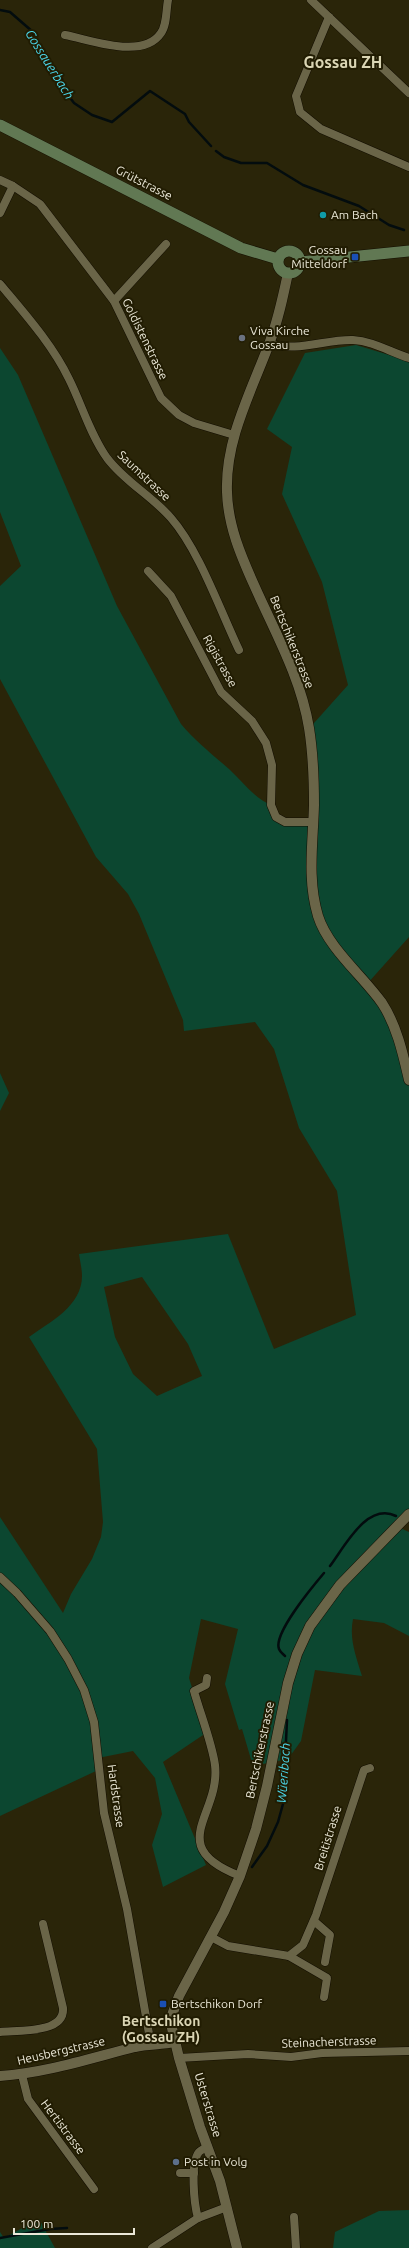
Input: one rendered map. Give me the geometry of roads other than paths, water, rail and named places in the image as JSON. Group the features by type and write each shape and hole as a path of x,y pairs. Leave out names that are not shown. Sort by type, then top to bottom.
{"main road":[{"name":"Grütstrasse","path":"0,125 241,248 278,259"},
{"path":"292,251 298,255 300,262 297,270 288,273 280,268 278,259 282,253 292,251"},
{"path":"300,262 409,251"}],"street":[{"path":"65,35 130,48 146,46 154,41 162,32 168,0"},
{"path":"311,0 409,93"},
{"path":"329,17 296,96 300,112 321,129 409,167"},
{"name":"Goldistenstrasse","path":"0,180 13,186 40,204 114,301 161,398 179,415 194,424 234,435"},
{"path":"0,213 13,186"},
{"path":"114,301 166,244"},
{"name":"Bertschikerstrasse","path":"288,273 269,343 234,435 228,470 227,493 229,516 244,560 298,687 309,734 313,784 310,866 313,894 319,919 332,941 383,1005 399,1038 409,1080"},
{"name":"Saumstrasse","path":"0,284 40,332 69,378 97,442 108,459 121,473 156,502 172,519 189,543 239,650"},
{"path":"269,343 293,347 336,341 358,341 376,345 409,358"},
{"name":"Rigistrasse","path":"148,572 171,596 221,692 252,721 266,743 272,765 271,805 276,817 285,822 312,822"},
{"name":"Bertschikerstrasse","path":"172,2015 179,1996 211,1937 240,1876 256,1829 268,1786 288,1683 297,1654 310,1626 340,1585 409,1514"},
{"name":"Hardstrasse","path":"0,1577 17,1593 50,1631 68,1659 84,1690 94,1722 104,1813 127,1909 151,2045"},
{"path":"208,1678 206,1685 194,1691 215,1764 215,1778 200,1826 199,1839 202,1850 210,1861 240,1876"},
{"name":"Breitistrasse","path":"289,1956 303,1945 314,1921 364,1770 370,1768"},
{"path":"314,1921 330,1935 325,1962"},
{"path":"0,2032 32,2030 56,2024 62,2016 63,2008 43,1924"},
{"path":"211,1937 228,1946 289,1956 327,1978 324,1997"},
{"name":"Usterstrasse","path":"172,2015 175,2042 179,2058 207,2147 220,2180 237,2248"},
{"name":"Heusbergstrasse","path":"0,2076 22,2075 137,2046 162,2046 175,2042"},
{"name":"Steinacherstrasse","path":"179,2058 248,2054 291,2057 322,2053 409,2051"},
{"name":"Hertistrasse","path":"22,2075 28,2099 94,2189"},
{"path":"198,2218 195,2207 194,2173 197,2156 200,2151 207,2147"},
{"path":"180,2173 194,2173"},
{"path":"152,2248 198,2218 227,2207"},
{"path":"294,2217 296,2248"}],"waterway":[{"name":"Gossauerbach","path":"0,10 10,12 33,32 34,42 62,79 62,87 74,103 92,115 112,122 150,91 185,114 189,122 211,146"},
{"name":"Gossauerbach","path":"216,151 224,157 241,163 267,163 303,185 359,206 389,225 404,230"},
{"name":"Wüeribach","path":"330,1566 350,1538 366,1520 376,1515 385,1513 396,1516"},
{"name":"Wüeribach","path":"285,1656 279,1649 279,1642 282,1633 295,1610 324,1573"},
{"name":"Wüeribach","path":"252,1867 267,1846 278,1822 283,1804 287,1720"},
{"path":"0,2238 50,2229 67,2228"}],"place":[{"name":"Am Bach","path":"323,215"},
{"name":"Gossau Mitteldorf","path":"355,257"},
{"name":"Viva Kirche Gossau","path":"242,338"},
{"name":"Bertschikon Dorf","path":"163,2004"},
{"name":"Post in Volg","path":"176,2162"}],"district":[{"name":"Gossau ZH","path":"343,62"},
{"name":"Bertschikon (Gossau ZH)","path":"161,2030"}]}
